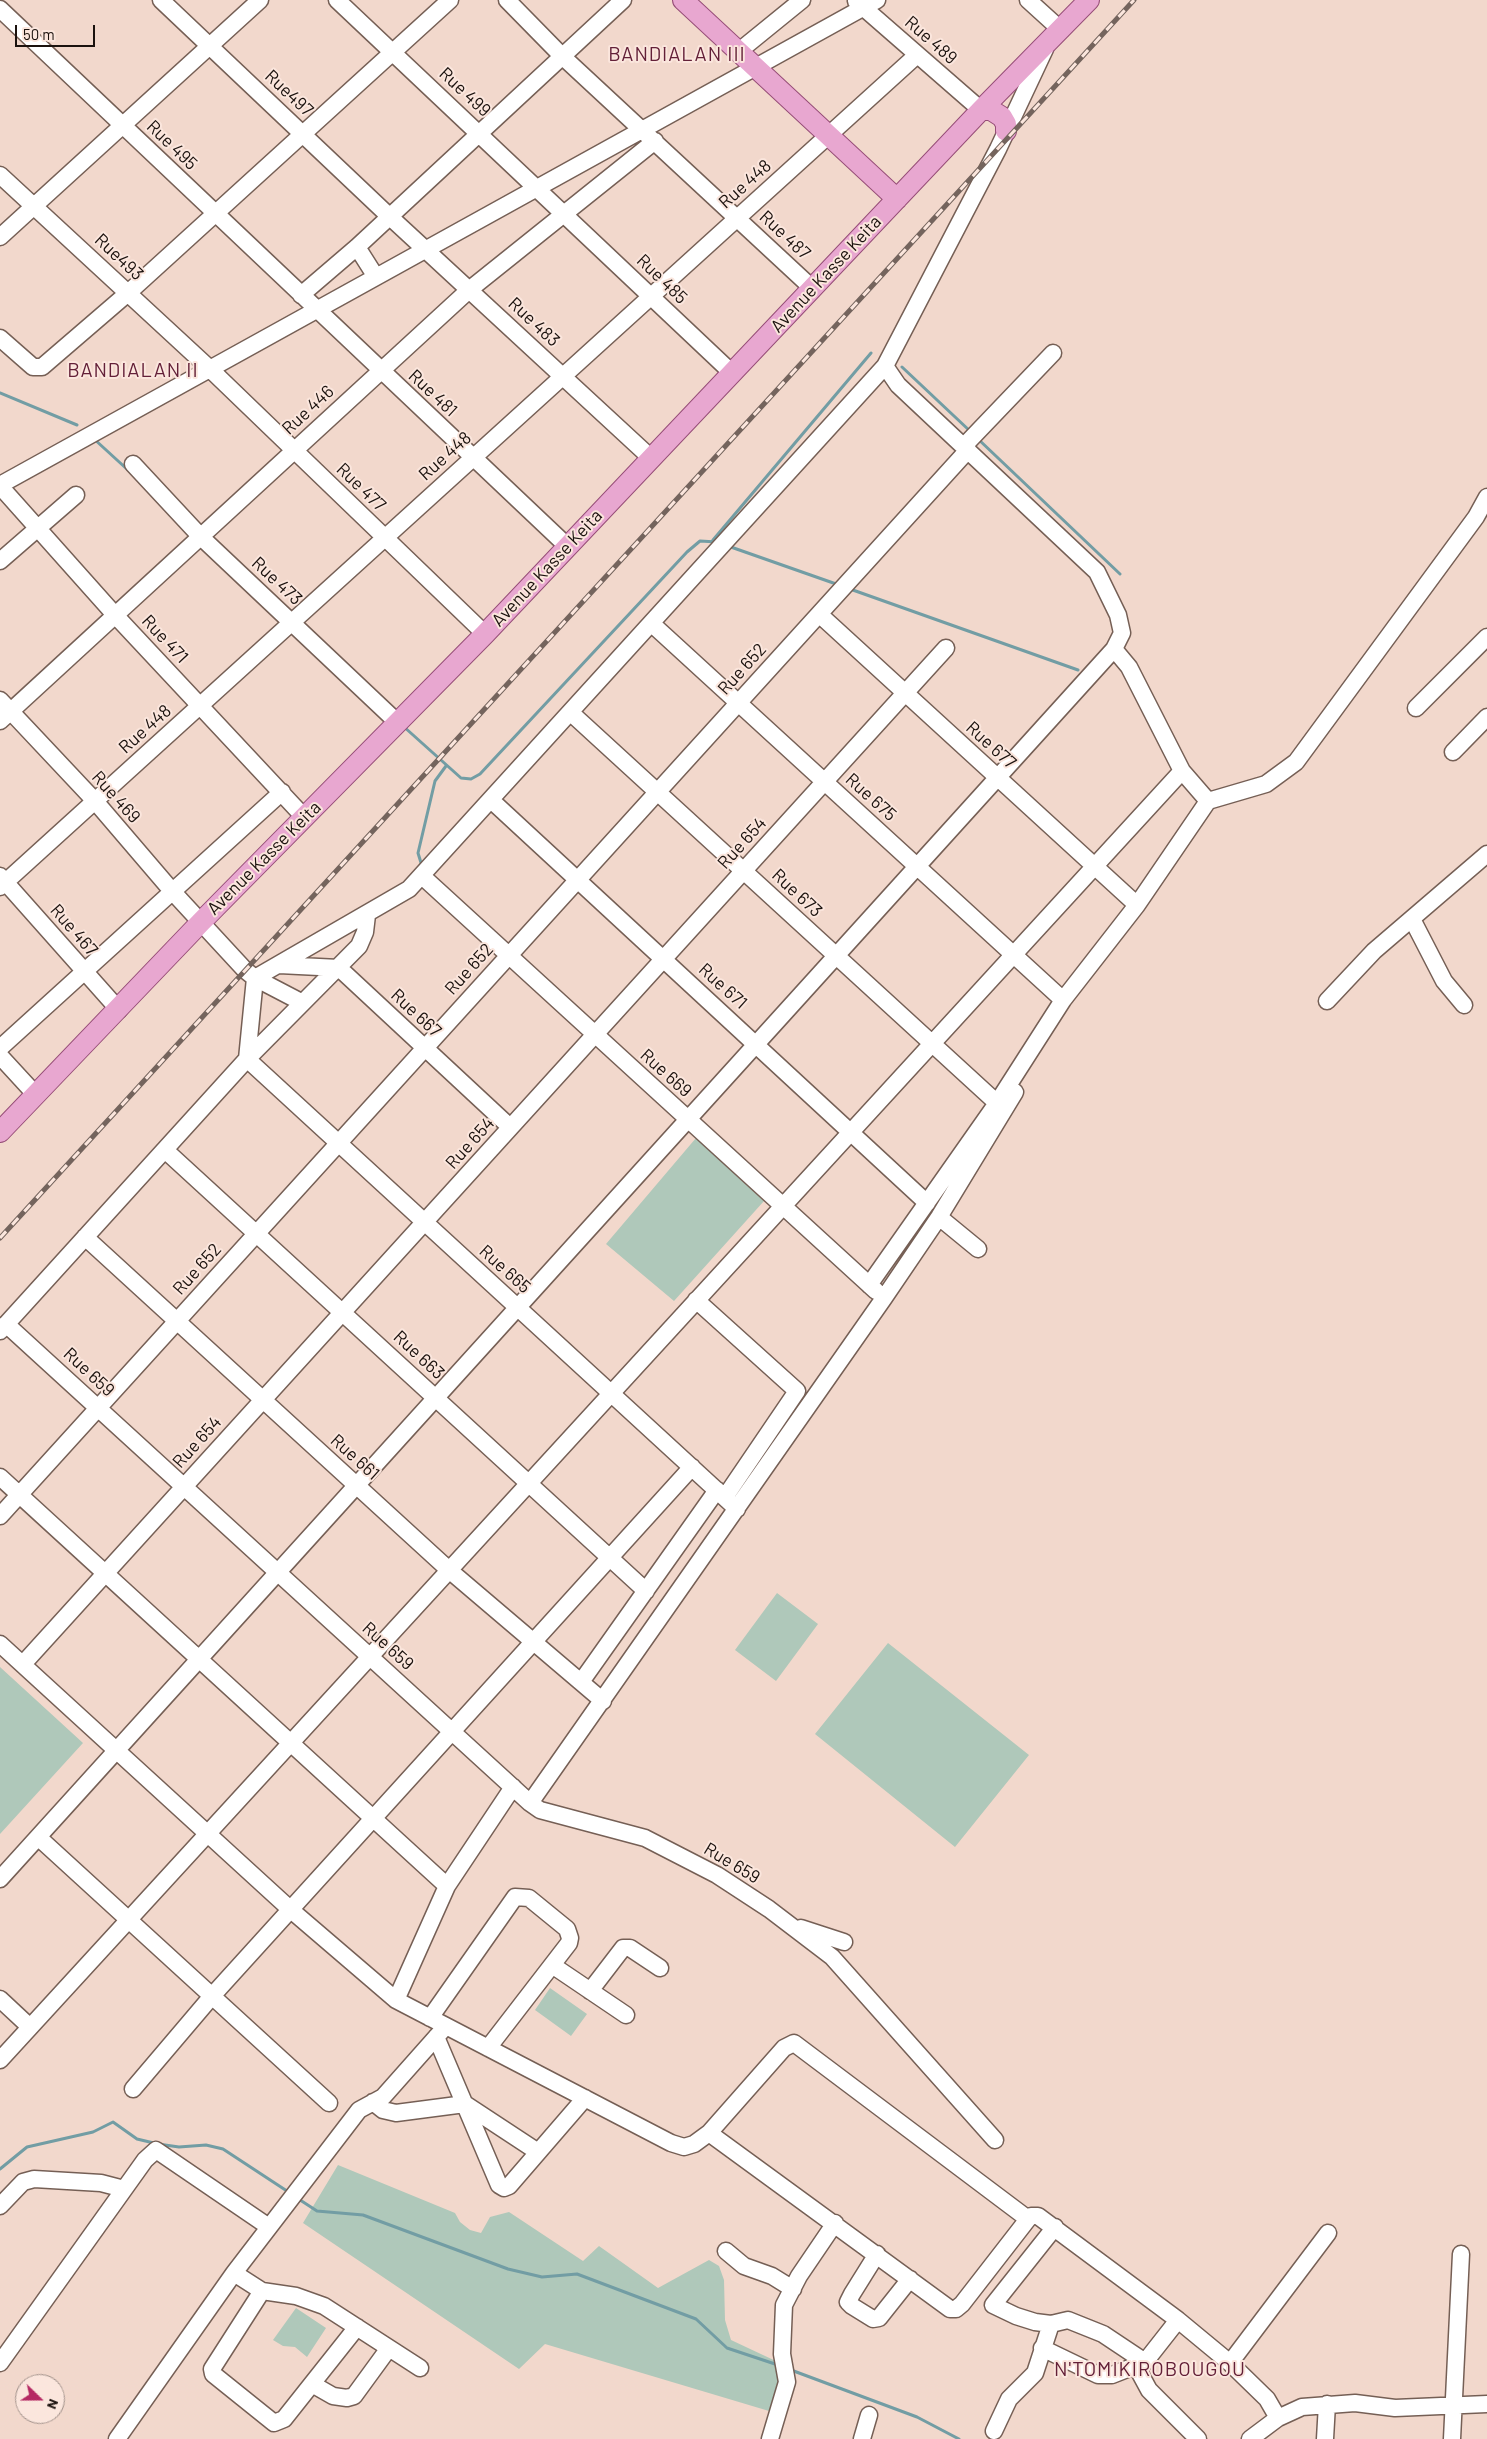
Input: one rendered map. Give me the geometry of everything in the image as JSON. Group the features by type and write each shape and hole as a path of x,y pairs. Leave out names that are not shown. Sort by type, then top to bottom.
{"main road":[{"path":"683,0 897,199"},
{"name":"Avenue Kasse Keita","path":"0,1132 119,1010 201,922 485,634 981,110 1089,0"},
{"path":"981,110 991,110 1002,116 1006,124 1006,131"}],"street":[{"name":"Rue497","path":"161,0 389,216"},
{"path":"0,237 260,0"},
{"name":"Rue 499","path":"337,0 565,214"},
{"path":"0,338 33,367 42,368 128,293 450,0"},
{"name":"Rue 487","path":"507,0 562,56 812,288"},
{"path":"300,295 357,247 623,0"},
{"path":"738,52 802,0"},
{"path":"246,1059 255,978 409,889 885,366 1054,36 1028,0"},
{"path":"0,485 643,130 755,67 864,2"},
{"name":"Rue 489","path":"864,2 916,55 981,110"},
{"name":"Rue 495","path":"0,9 316,310"},
{"name":"Rue 448","path":"2,882 95,801 916,55"},
{"name":"Rue 446","path":"3,711 115,615 470,290 655,141"},
{"name":"Rue493","path":"0,175 210,369"},
{"name":"Rue 485","path":"565,214 732,373"},
{"name":"Rue 483","path":"389,216 651,458"},
{"path":"357,247 376,277"},
{"name":"Rue 481","path":"316,310 567,546"},
{"name":"Rue 652","path":"0,1516 819,614 1053,353"},
{"path":"0,1879 1114,649 1122,633 1118,615 1097,572 898,385 885,366"},
{"name":"Rue 477","path":"210,369 485,634"},
{"name":"Rue 473","path":"133,464 200,537 398,723"},
{"name":"Rue 471","path":"0,485 35,528 304,817"},
{"path":"0,561 35,528 76,496"},
{"path":"870,1285 997,1103 1063,1000 1137,905 1208,801 1266,784 1296,762 1481,513 1487,497"},
{"name":"Rue 677","path":"819,614 1137,905"},
{"name":"Rue 675","path":"651,623 1063,1000"},
{"path":"1416,708 1487,637"},
{"name":"Rue 654","path":"23,1664 946,648"},
{"path":"1114,649 1129,668 1182,771 1208,801"},
{"name":"Rue 469","path":"3,711 95,801 172,891 255,978 301,1002"},
{"name":"Rue 673","path":"570,712 997,1103"},
{"path":"1453,752 1487,717"},
{"path":"0,2060 1182,771"},
{"path":"0,1048 282,792"},
{"name":"Rue 671","path":"490,800 927,1203"},
{"path":"1327,1001 1374,950 1487,854"},
{"name":"Rue 669","path":"422,876 884,1298"},
{"name":"Rue 467","path":"2,882 119,1010"},
{"path":"3,1327 246,1059 359,946 365,932 367,914"},
{"path":"1412,919 1444,981 1464,1005"},
{"path":"279,965 338,968"},
{"name":"Rue 667","path":"338,968 510,1127"},
{"path":"0,1056 35,1094"},
{"name":"Rue 665","path":"246,1059 737,1508"},
{"path":"530,1803 884,1298 939,1217 1015,1092"},
{"name":"Rue 663","path":"164,1150 646,1590"},
{"path":"939,1217 978,1249"},
{"name":"Rue 661","path":"85,1237 449,1570 602,1701"},
{"path":"581,1682 646,1590 797,1391 696,1300"},
{"name":"Rue 659","path":"3,1327 98,1408 530,1803 540,1810 645,1838 717,1875 788,1923 832,1957 995,2140"},
{"path":"133,2089 212,1996 692,1467"},
{"path":"0,1477 447,1886"},
{"path":"0,1644 291,1910 396,2000 430,2018 441,2032 465,2104 499,2185 504,2188 509,2186 585,2098"},
{"path":"396,2000 447,1886 513,1787"},
{"path":"38,1836 329,2103"},
{"path":"430,2018 515,1896 529,1898 567,1929 570,1938 569,1943 488,2048"},
{"name":"Rue 659","path":"788,1923 844,1942"},
{"path":"590,1991 623,1948 630,1948 660,1968"},
{"path":"552,1965 626,2015"},
{"path":"0,1999 30,2026"},
{"path":"441,2032 488,2048 671,2143 684,2147 694,2144 709,2133 784,2048 794,2043 1028,2219"},
{"path":"118,2439 234,2274 359,2110 383,2097 441,2032"},
{"path":"374,2102 384,2110 396,2113 465,2104 538,2152"},
{"path":"709,2133 878,2254 950,2309 956,2309 1028,2219 1032,2216 1038,2216 1178,2320 1230,2362 1267,2399 1278,2418"},
{"path":"0,2363 144,2160 156,2150 269,2227"},
{"path":"0,2206 23,2182 34,2179 101,2183 124,2189"},
{"path":"770,2439 787,2382 782,2354 784,2305 792,2289 835,2223"},
{"path":"1055,2227 994,2305 1016,2316 1035,2322 1051,2324 1068,2320 1103,2334 1140,2364 1149,2390 1198,2439"},
{"path":"1230,2362 1328,2232"},
{"path":"726,2252 744,2266 772,2276 792,2289"},
{"path":"878,2254 848,2302 852,2306 873,2319 879,2318 910,2279"},
{"path":"1452,2439 1452,2407 1461,2254"},
{"path":"234,2274 262,2291 296,2296 324,2306 420,2368"},
{"path":"262,2291 212,2369 213,2374 274,2423 284,2419 358,2327"},
{"path":"1042,2348 1098,2375 1112,2374 1140,2364 1178,2320"},
{"path":"994,2431 1009,2399 1035,2373 1051,2324"},
{"path":"312,2384 332,2396 347,2398 354,2396 389,2348"},
{"path":"1250,2439 1278,2418 1302,2407 1355,2403 1395,2408 1487,2404"},
{"path":"1325,2439 1327,2404"},
{"path":"862,2439 870,2415"}],"green space":[{"path":"696,1138 764,1201 674,1301 606,1244"},
{"path":"777,1593 818,1624 776,1681 735,1650"},
{"path":"888,1643 1029,1755 955,1847 815,1734"},
{"path":"0,1667 83,1743 0,1834"},
{"path":"550,1988 587,2014 571,2036 535,2010"},
{"path":"338,2165 455,2213 460,2222 470,2230 481,2233 490,2217 509,2212 583,2261 599,2246 658,2288 709,2260 719,2266 724,2280 725,2320 731,2340 780,2363 779,2414 545,2344 519,2369 303,2223"},
{"path":"296,2308 326,2328 307,2357 295,2347 283,2346 273,2340"}],"waterway":[{"path":"713,540 871,353"},
{"path":"902,367 971,432"},
{"path":"0,393 77,425"},
{"path":"93,438 129,471"},
{"path":"977,438 1120,574"},
{"path":"403,726 461,778 471,779 480,774 687,552 700,541 717,542"},
{"path":"728,546 839,585"},
{"path":"850,589 1078,670"},
{"path":"422,866 418,853 435,781 446,766"},
{"path":"0,2169 27,2147 93,2132 113,2122 137,2139 179,2147 206,2145 223,2149 290,2193"},
{"path":"297,2198 317,2211 363,2215 508,2269 542,2277 577,2274 696,2319 727,2348 778,2365"},
{"path":"791,2370 917,2417 959,2439"}],"railway":[{"path":"0,1238 1134,0"}],"district":[{"name":"BANDIALAN III","path":"677,54"},
{"name":"BANDIALAN II","path":"133,370"},
{"name":"N'TOMIKIROBOUGOU","path":"1150,2369"}]}
